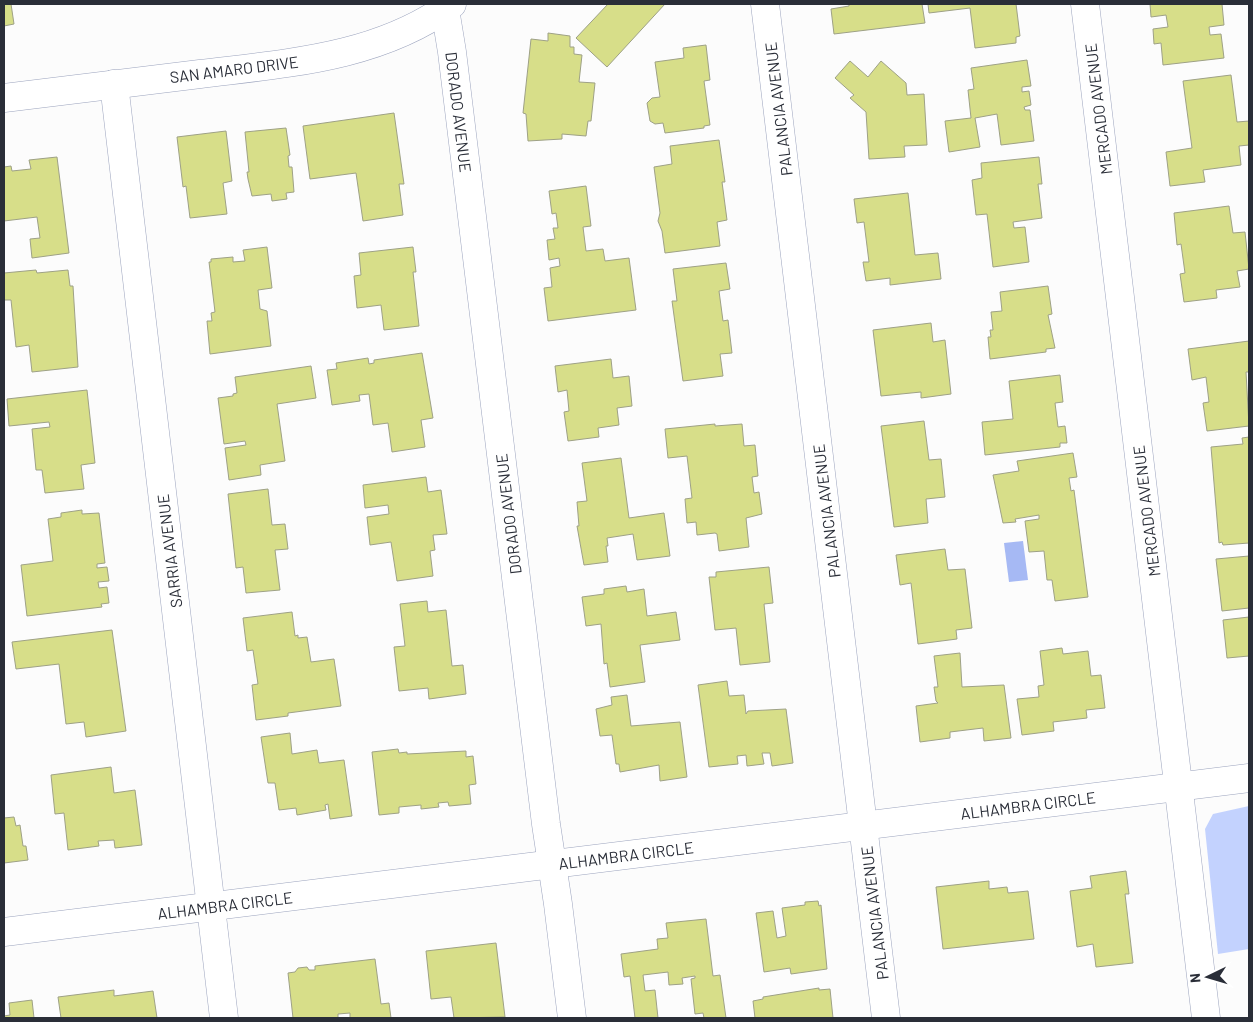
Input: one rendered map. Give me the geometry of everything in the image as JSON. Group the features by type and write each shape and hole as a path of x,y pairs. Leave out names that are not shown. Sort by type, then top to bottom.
{"street":[{"name":"PALANCIA AVENUE","path":"765,4 886,1018"},
{"name":"MERCADO AVENUE","path":"1085,4 1206,1018"},
{"name":"SAN AMARO DRIVE","path":"4,98 301,61 342,53 396,37 448,6"},
{"name":"DORADO AVENUE","path":"448,6 452,52 572,1018"},
{"name":"SARRIA AVENUE","path":"114,84 224,1018"},
{"name":"ALHAMBRA CIRCLE","path":"4,932 1249,778"}],"shaded area":[{"path":"1023,541 1028,580 1009,582 1004,543"},
{"path":"1249,806 1249,949 1218,954 1205,829 1213,814"}],"building":[{"path":"4,4 11,4 14,24 4,26"},
{"path":"608,4 665,4 607,67 576,38"},
{"path":"849,4 922,4 925,23 834,34 831,9 849,6"},
{"path":"928,4 1016,4 1020,36 1016,37 1016,43 975,48 970,8 929,13"},
{"path":"1150,4 1222,4 1224,25 1209,27 1210,35 1221,34 1224,58 1163,65 1161,43 1154,44 1153,29 1168,27 1166,15 1151,17"},
{"path":"548,33 570,36 570,47 574,47 574,54 582,55 579,82 595,83 591,121 588,121 586,136 562,134 562,139 528,141 526,114 523,113 531,39 548,41"},
{"path":"706,45 710,80 704,81 710,125 704,126 704,128 665,133 663,123 655,124 650,121 647,103 652,98 660,97 655,62 684,58 683,48"},
{"path":"1027,60 1031,86 1022,87 1022,92 1029,91 1031,105 1024,107 1025,110 1030,110 1034,141 1001,145 997,114 975,118 980,147 949,152 945,121 971,118 968,90 974,89 971,68"},
{"path":"850,61 868,77 881,61 906,83 907,95 924,94 927,145 904,146 905,157 869,159 866,112 850,98 854,95 835,78"},
{"path":"1231,75 1237,122 1249,121 1249,145 1239,146 1241,165 1203,170 1205,182 1170,186 1166,152 1192,148 1183,81"},
{"path":"394,113 404,184 399,184 403,215 363,221 356,173 310,179 303,126"},
{"path":"286,128 290,155 288,156 289,167 292,167 294,192 286,193 287,199 272,201 271,194 252,196 247,172 249,172 245,132"},
{"path":"226,131 232,181 223,183 227,214 190,218 186,186 183,187 177,137"},
{"path":"719,140 725,182 722,182 727,220 717,222 720,246 665,253 662,231 658,221 660,213 654,167 672,164 670,146"},
{"path":"57,157 69,253 32,258 30,239 40,238 37,217 4,221 4,167 11,166 12,171 31,169 29,160"},
{"path":"1039,157 1042,184 1038,184 1042,218 1013,222 1014,228 1025,227 1029,262 993,267 987,214 976,215 972,180 982,178 981,163"},
{"path":"586,186 591,226 583,227 586,251 603,249 605,261 629,258 636,310 548,321 544,288 552,287 550,268 560,266 559,258 549,260 547,240 555,239 553,228 558,228 556,213 552,214 549,191"},
{"path":"908,193 915,255 938,253 941,279 890,285 890,278 866,281 863,262 869,262 864,222 857,223 854,199"},
{"path":"1229,206 1233,233 1245,232 1249,269 1237,271 1240,287 1216,290 1217,298 1184,302 1180,274 1185,273 1181,244 1177,245 1174,213"},
{"path":"267,247 272,288 258,290 260,309 267,311 271,346 210,354 207,321 212,321 211,313 215,312 209,262 211,262 211,259 233,257 233,262 245,261 243,250"},
{"path":"413,247 416,272 413,272 419,326 384,330 381,305 357,308 354,276 361,275 359,253"},
{"path":"726,263 730,289 719,291 723,321 728,320 732,353 720,354 723,376 683,381 672,301 677,301 673,269"},
{"path":"36,270 37,273 68,270 70,286 73,286 78,367 32,372 29,345 16,347 11,300 4,300 4,273"},
{"path":"1048,286 1052,314 1048,315 1055,348 1046,349 1046,352 990,359 988,337 991,337 990,330 993,330 991,312 1002,311 1000,292"},
{"path":"931,323 933,342 945,340 951,394 921,398 921,392 881,396 873,330"},
{"path":"1249,341 1249,372 1246,372 1249,426 1207,431 1203,403 1209,402 1206,377 1192,380 1188,349"},
{"path":"422,353 433,418 421,420 425,447 392,452 388,423 373,425 369,394 359,395 360,401 332,405 327,370 337,369 336,363 368,358 369,364 374,363 374,360"},
{"path":"611,359 613,378 629,376 632,406 617,408 619,425 598,428 599,437 568,441 564,412 569,411 567,390 558,392 555,366"},
{"path":"311,366 316,398 277,404 285,461 260,465 261,475 229,480 225,448 246,445 245,441 224,444 218,398 233,396 233,394 237,393 235,377"},
{"path":"1060,375 1063,402 1055,403 1058,427 1065,426 1067,443 1060,443 1060,447 985,455 982,422 1013,419 1009,381"},
{"path":"87,390 95,463 81,465 84,489 45,493 42,470 36,470 32,429 50,427 49,422 9,426 7,399"},
{"path":"924,421 929,460 941,459 945,497 926,499 928,523 894,527 881,426"},
{"path":"715,424 715,426 742,424 744,446 755,445 758,476 752,477 754,493 759,492 762,514 746,518 749,547 719,551 717,534 697,535 696,522 687,523 685,499 692,498 687,456 668,458 665,429"},
{"path":"1249,437 1249,543 1223,545 1222,542 1219,543 1211,447 1243,444 1242,438"},
{"path":"1073,453 1077,477 1069,478 1071,491 1074,490 1088,597 1055,601 1052,580 1047,580 1044,551 1029,552 1025,521 1039,519 1039,515 1015,519 1016,522 1003,523 993,475 1019,471 1017,461"},
{"path":"621,458 629,518 664,513 670,556 637,560 633,534 607,538 608,562 584,565 577,526 579,526 577,502 587,501 582,463"},
{"path":"426,477 428,492 441,490 447,534 433,535 435,550 430,551 433,576 397,581 391,542 370,545 367,517 389,514 388,505 365,508 363,485"},
{"path":"268,489 272,525 285,524 288,549 275,550 280,590 246,593 243,567 236,568 228,494"},
{"path":"82,510 82,514 99,513 105,563 97,564 97,568 107,567 109,581 98,582 99,588 107,587 109,603 101,604 102,607 27,616 21,565 53,561 48,519 61,517 61,513"},
{"path":"945,549 948,570 965,569 972,628 956,630 957,639 918,644 911,583 900,585 896,555"},
{"path":"1249,556 1249,608 1222,611 1216,559"},
{"path":"769,567 773,603 764,604 770,662 740,665 736,628 715,630 709,577 716,577 716,572"},
{"path":"626,586 627,592 644,589 647,616 676,612 680,640 640,645 645,682 610,687 607,663 604,664 601,624 586,626 582,597 604,594 604,589"},
{"path":"427,601 428,612 446,610 452,666 463,665 466,694 429,699 428,688 399,691 394,647 405,646 400,604"},
{"path":"292,612 295,636 298,635 298,638 307,637 311,662 334,659 341,706 288,713 288,716 256,720 252,685 258,684 253,650 247,651 243,618"},
{"path":"1249,617 1249,656 1227,658 1223,620"},
{"path":"112,630 126,731 86,737 84,722 66,724 59,664 16,669 12,642"},
{"path":"1062,648 1063,654 1088,651 1091,676 1101,675 1105,708 1086,710 1087,718 1053,722 1054,731 1022,735 1017,699 1039,697 1038,686 1044,685 1040,651"},
{"path":"960,653 962,687 1004,685 1011,738 984,741 983,728 950,732 950,738 920,742 916,706 938,703 934,687 938,687 934,656"},
{"path":"727,681 729,696 744,695 746,714 748,711 786,709 793,763 772,766 770,753 762,753 764,764 747,766 746,755 737,756 738,764 709,767 698,685"},
{"path":"627,695 631,726 680,722 687,777 660,781 659,765 620,772 619,764 616,764 612,735 600,736 596,709 612,705 611,697"},
{"path":"290,733 292,754 317,750 319,763 344,760 352,816 330,819 328,804 325,805 326,810 297,815 296,808 279,810 275,783 268,783 261,737"},
{"path":"398,749 399,753 407,752 407,754 466,751 466,757 473,756 476,784 469,785 471,804 449,806 448,802 438,803 439,807 421,809 421,805 399,807 399,813 379,815 372,752"},
{"path":"111,767 114,793 135,790 142,845 115,848 114,840 98,841 99,846 68,850 64,813 55,814 51,775"},
{"path":"14,817 16,826 20,825 23,846 26,846 28,860 4,863 4,818"},
{"path":"1126,871 1129,894 1125,894 1133,963 1096,967 1093,944 1077,947 1070,891 1092,888 1090,876"},
{"path":"989,881 989,889 1007,887 1008,893 1028,891 1034,939 943,949 936,887"},
{"path":"818,901 819,906 821,905 827,969 791,974 790,968 764,972 756,913 773,911 777,938 786,936 782,908"},
{"path":"706,919 713,976 720,975 726,1018 704,1018 703,1013 695,1014 691,979 695,978 695,976 682,978 683,984 669,985 668,972 643,975 645,991 655,990 658,1018 635,1018 630,976 624,977 621,954 658,949 657,939 668,938 666,923"},
{"path":"496,943 505,1017 454,1018 451,997 431,999 426,951"},
{"path":"375,959 381,1004 389,1003 391,1018 350,1018 350,1013 338,1014 338,1018 293,1018 288,973 295,972 298,968 307,967 309,970 315,970 315,966"},
{"path":"819,988 819,990 830,989 833,1018 755,1018 753,1001 763,999 763,997"},
{"path":"114,990 114,996 153,991 157,1018 61,1018 58,997"},
{"path":"32,1000 34,1018 4,1018 4,1016 10,1015 9,1003"}]}
